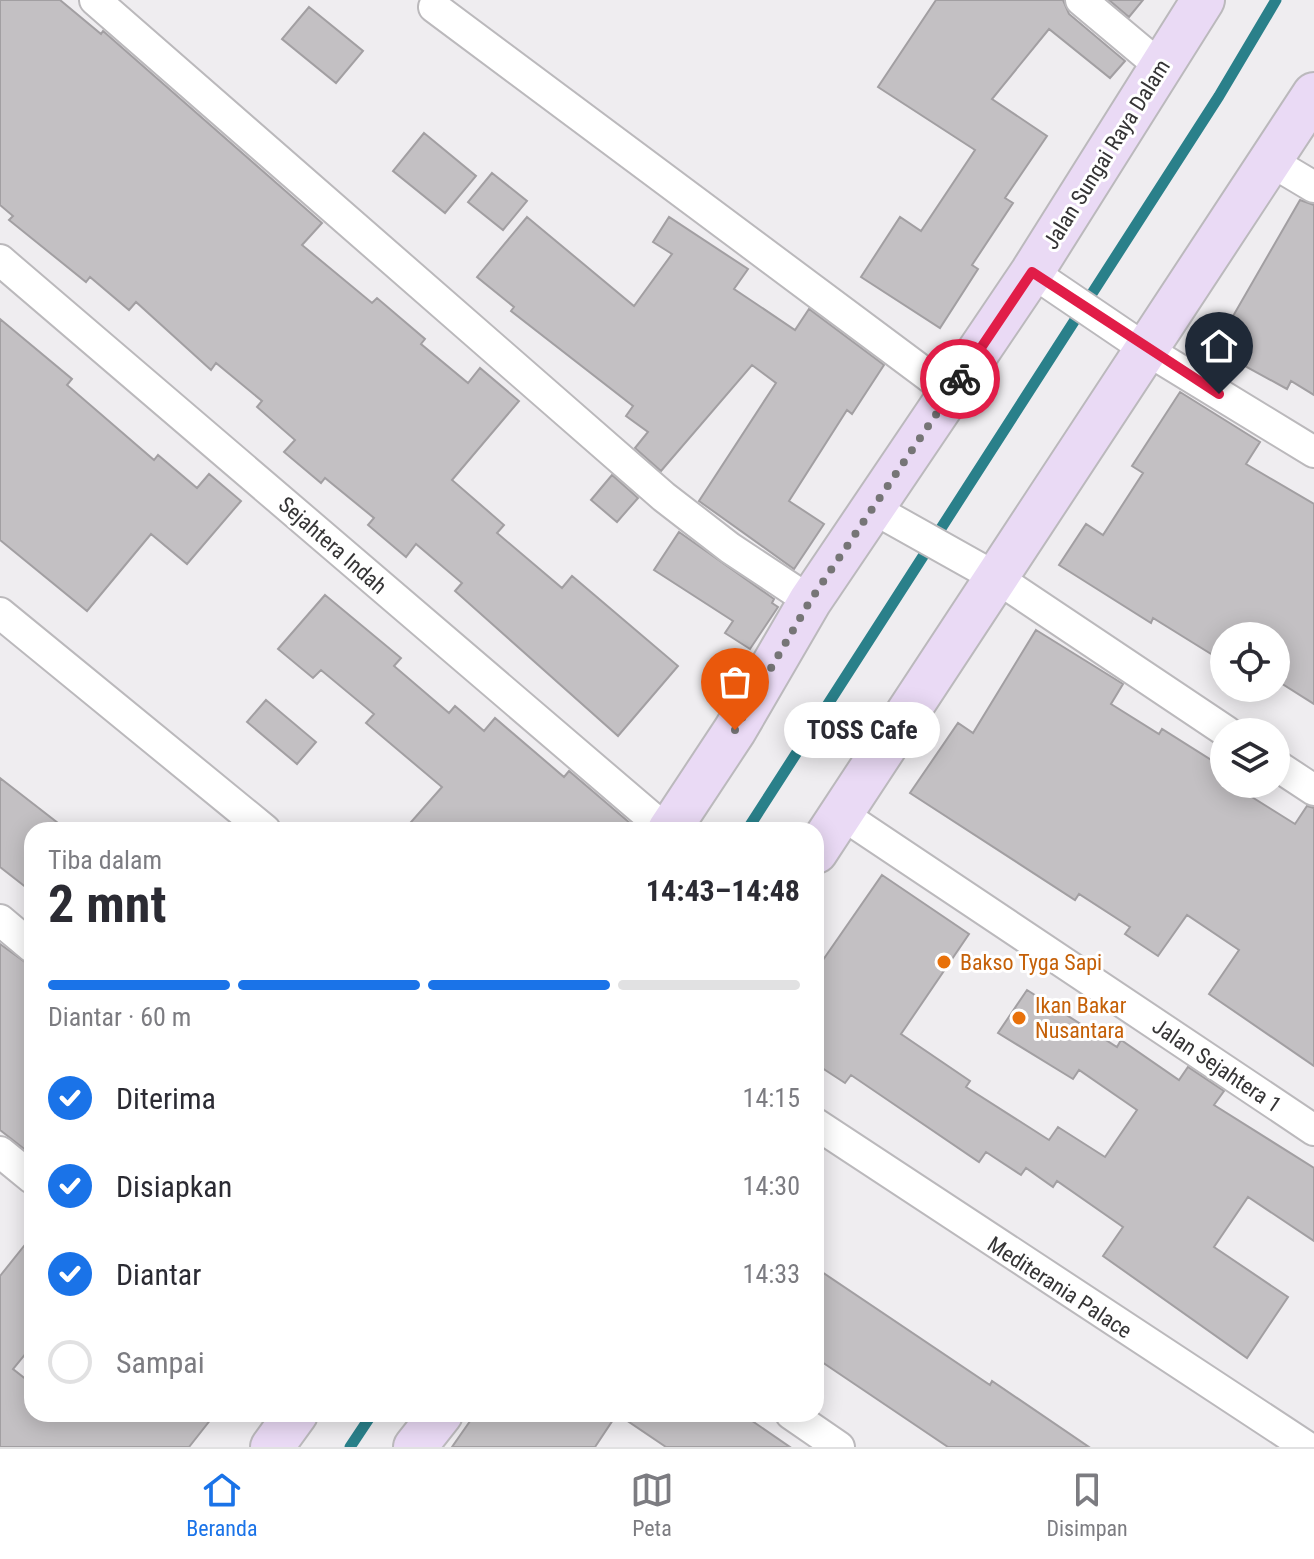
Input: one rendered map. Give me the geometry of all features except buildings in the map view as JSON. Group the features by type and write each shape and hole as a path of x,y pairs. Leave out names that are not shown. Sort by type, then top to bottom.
{"street":[{"path":"95,0 664,497 730,548 810,601"},
{"path":"1081,0 1161,67"},
{"name":"Jalan Sungai Raya Dalam","path":"673,822 735,730 810,601 883,513 950,392 1044,280 1161,67 1203,0"},
{"path":"434,7 950,392"},
{"path":"824,839 1314,94"},
{"path":"1272,162 1314,187"},
{"name":"Sejahtera Indah","path":"0,260 659,822"},
{"path":"1044,280 1147,350 1314,452"},
{"path":"883,513 997,578 1210,721"},
{"path":"0,613 255,822"},
{"path":"1290,774 1314,790"},
{"name":"Jalan Sejahtera 1","path":"840,813 1314,1130"},
{"path":"0,920 24,940"},
{"name":"Mediterania Palace","path":"824,1129 1307,1447"},
{"path":"0,1152 24,1172"},
{"path":"272,1447 290,1422"},
{"path":"415,1447 435,1422"},
{"path":"803,1422 839,1447"}],"waterway":[{"path":"752,822 1219,96 1276,0"},
{"path":"350,1447 367,1422"}],"way so far":[{"path":"735,730 810,601 960,379"}],"place":[{"name":"TOSS Cafe","path":"735,730"},
{"name":"Bakso Tyga Sapi","path":"944,962"},
{"name":"Ikan Bakar Nusantara","path":"1019,1018"}],"route":[{"path":"960,379 1032,272 1147,350 1219,394"}]}
